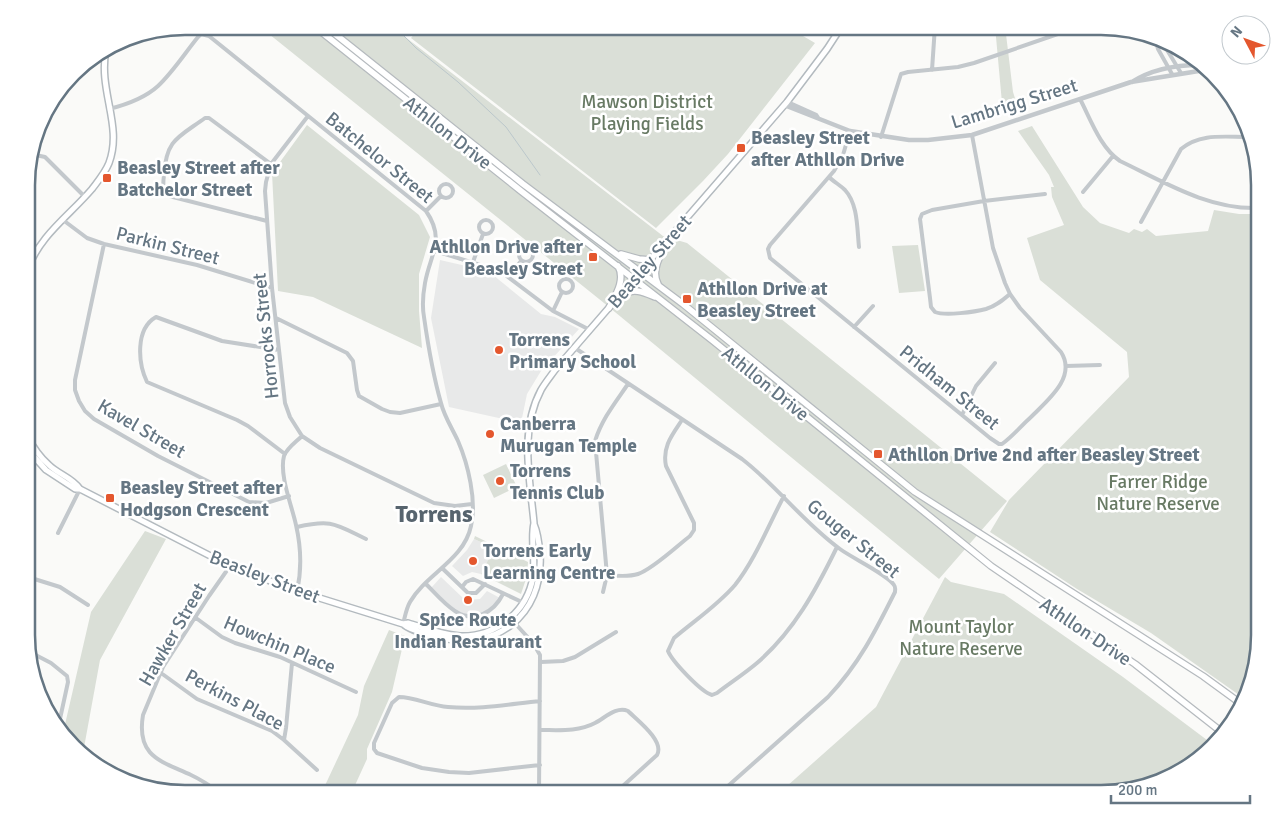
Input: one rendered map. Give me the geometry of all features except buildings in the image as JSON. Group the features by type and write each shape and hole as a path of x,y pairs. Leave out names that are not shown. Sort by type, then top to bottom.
{"main road":[{"name":"Athllon Drive","path":"325,35 635,279 991,566 1135,664 1218,728"},
{"name":"Athllon Drive","path":"336,35 523,184 659,286 925,500 1203,676 1236,700"},
{"name":"Beasley Street","path":"35,459 46,470 75,489 80,489 230,566 297,591 403,624 406,627 446,640 465,642 496,634 513,620 536,592 540,571 527,441 530,422 542,388 555,370 786,104 836,35"},
{"path":"35,252 85,197 101,178 108,166 114,138 113,124 108,109 104,59"},
{"path":"659,286 655,272 669,240"},
{"path":"610,249 627,257 651,260"},
{"path":"609,308 620,285 620,270 617,266"},
{"path":"622,294 630,290 639,291 661,300"},
{"name":"Beasley Street","path":"35,449 50,466 77,484 80,489"}],"street":[{"name":"Batchelor Street","path":"108,109 145,95 158,86 201,35"},
{"name":"Batchelor Street","path":"205,35 426,211 435,228 437,240 425,282 423,306 441,404 458,441 472,487 472,525 460,550 410,601 403,624"},
{"path":"932,70 934,35"},
{"path":"881,137 901,74 974,63 1056,35"},
{"path":"1158,46 1172,74"},
{"path":"1167,50 1180,73"},
{"name":"Lambrigg Street","path":"786,104 814,118 850,130 881,137 928,140 972,136 1131,82 1141,76 1169,68 1192,66"},
{"name":"Lambrigg Street","path":"1131,82 1198,71"},
{"path":"1080,99 1100,138 1113,156 1120,161 1196,197 1235,208 1251,208"},
{"name":"Horrocks Street","path":"308,116 271,164 265,191 272,288 284,403 302,436 320,448 434,503 455,506 472,504"},
{"path":"267,221 169,196 163,188 164,163 169,146 175,139 205,118 210,118 271,164"},
{"name":"Pridham Street","path":"850,130 842,156 829,178 770,245 768,253 775,263 990,438 1002,444 1058,390 1066,366"},
{"path":"972,136 996,261 1010,294 1020,308 1061,352 1065,358 1066,366 1100,365"},
{"path":"1141,222 1181,149 1193,140 1217,136 1243,137"},
{"path":"38,156 45,157 85,197"},
{"path":"1083,192 1113,156"},
{"path":"829,178 844,190 852,201 859,247"},
{"path":"1010,294 997,304 986,309 940,314 935,312 931,307 919,225 922,214 932,210 984,201 1045,194"},
{"path":"426,211 441,196"},
{"name":"Parkin Street","path":"63,220 79,234 104,244 197,265 272,288"},
{"path":"474,262 483,234"},
{"name":"Kavel Street","path":"104,244 74,380 75,390 85,411 94,419 158,456 249,502 266,503 289,496"},
{"path":"435,251 500,271 553,311 590,330"},
{"path":"509,277 521,261"},
{"path":"553,311 562,292"},
{"path":"854,327 873,306"},
{"path":"279,350 222,341 156,317 147,326 140,345 144,376 147,382 237,420 285,454"},
{"path":"276,318 351,357 355,366 359,396 382,409 400,414 441,404"},
{"name":"Gouger Street","path":"574,348 742,459 762,474 837,547 892,583 895,587 895,592 868,644 842,682 828,697 729,785"},
{"path":"962,415 976,386 995,363"},
{"path":"604,592 606,575 596,441 604,418 628,384"},
{"path":"606,575 628,576 647,570 690,536 694,530 694,523 666,466 664,456 666,447 682,420"},
{"path":"297,591 301,574 297,527 283,470 285,454 302,436"},
{"path":"35,457 39,454"},
{"path":"58,533 80,489"},
{"path":"784,496 758,547 735,584 723,597 674,638 669,646 668,651 675,662 704,691 712,695 717,693 757,663 781,638 809,601 837,547"},
{"path":"297,527 318,522 328,522 366,539"},
{"name":"Hawker Street","path":"209,785 199,778 156,759 147,749 142,721 161,673 230,566"},
{"path":"442,568 467,592 474,593 479,591 485,584"},
{"path":"35,579 60,587 88,605"},
{"path":"462,587 466,582 473,579 526,603"},
{"path":"426,584 453,610 468,616 478,616 488,612 496,605 503,594"},
{"name":"Howchin Place","path":"196,618 222,637 235,643 280,656 356,692"},
{"path":"513,620 537,649 541,662 539,785"},
{"path":"541,662 563,661 575,657 616,632"},
{"path":"36,655 51,663 67,676 68,682 60,718"},
{"path":"284,740 292,663"},
{"name":"Perkins Place","path":"161,673 196,699 272,731 317,770"},
{"path":"540,701 470,708 427,704 406,697 399,697 392,703 374,743 374,750 377,754 422,768 469,773 540,764"},
{"path":"540,730 583,729 614,711 622,709 628,711 655,738 660,750 624,785"}],"shaded area":[{"name":"Torrens Primary School","path":"440,260 488,271 541,314 555,317 579,329 541,371 527,394 521,423 449,407 431,318"},
{"name":"Torrens Early Learning Centre","path":"474,539 494,548 481,574 472,572 463,576 452,566 467,550"},
{"path":"441,577 463,598 468,600 480,599 487,591 500,598 487,612 475,615 464,614 451,606 431,588"}],"green space":[{"path":"270,35 403,35 663,236 687,243 1007,501 939,579 604,303"},
{"name":"Mawson District Playing Fields","path":"414,35 801,35 815,43 728,154 656,228 411,38"},
{"path":"996,35 1006,35 1013,92 1019,111 1008,114 1002,103"},
{"path":"307,125 419,215 430,237 419,274 422,348 313,297 278,291 272,173"},
{"name":"Farrer Ridge Nature Reserve","path":"1032,126 1083,207 1100,223 1129,233 1134,229 1142,232 1147,229 1156,236 1208,231 1214,210 1251,214 1251,645 1248,664 1239,695 1151,633 1077,589 990,532 1009,500 1129,377 1127,352 1040,280 1027,238 1064,225 1052,197 1051,187 1054,187 1049,175 1018,131"},
{"path":"918,245 925,291 899,293 892,246"},
{"name":"Torrens Tennis Club","path":"506,464 517,487 494,498 483,475"},
{"path":"145,531 166,539 100,660 84,746 65,725 91,612"},
{"path":"475,536 528,562 527,576 521,594 481,574 494,548 474,539"},
{"name":"Mount Taylor Nature Reserve","path":"945,577 951,582 1004,594 1123,677 1208,740 1192,754 1167,770 1149,777 1111,785 788,785 876,707"},
{"path":"389,630 405,636 392,692 367,749 367,759 355,785 325,785 358,715 364,686"}],"waterway":[{"path":"403,35 458,82 506,127 540,175"}],"place":[{"name":"Beasley Street after Athllon Drive","path":"741,148"},
{"name":"Beasley Street after Batchelor Street","path":"107,178"},
{"name":"Athllon Drive after Beasley Street","path":"593,257"},
{"name":"Athllon Drive at Beasley Street","path":"687,299"},
{"name":"Torrens Primary School","path":"499,350"},
{"name":"Canberra Murugan Temple","path":"490,434"},
{"name":"Athllon Drive 2nd after Beasley Street","path":"878,454"},
{"name":"Torrens Tennis Club","path":"500,481"},
{"name":"Beasley Street after Hodgson Crescent","path":"110,498"},
{"name":"Torrens Early Learning Centre","path":"473,561"},
{"name":"Spice Route Indian Restaurant","path":"468,600"}],"district":[{"name":"Torrens","path":"434,514"}]}
